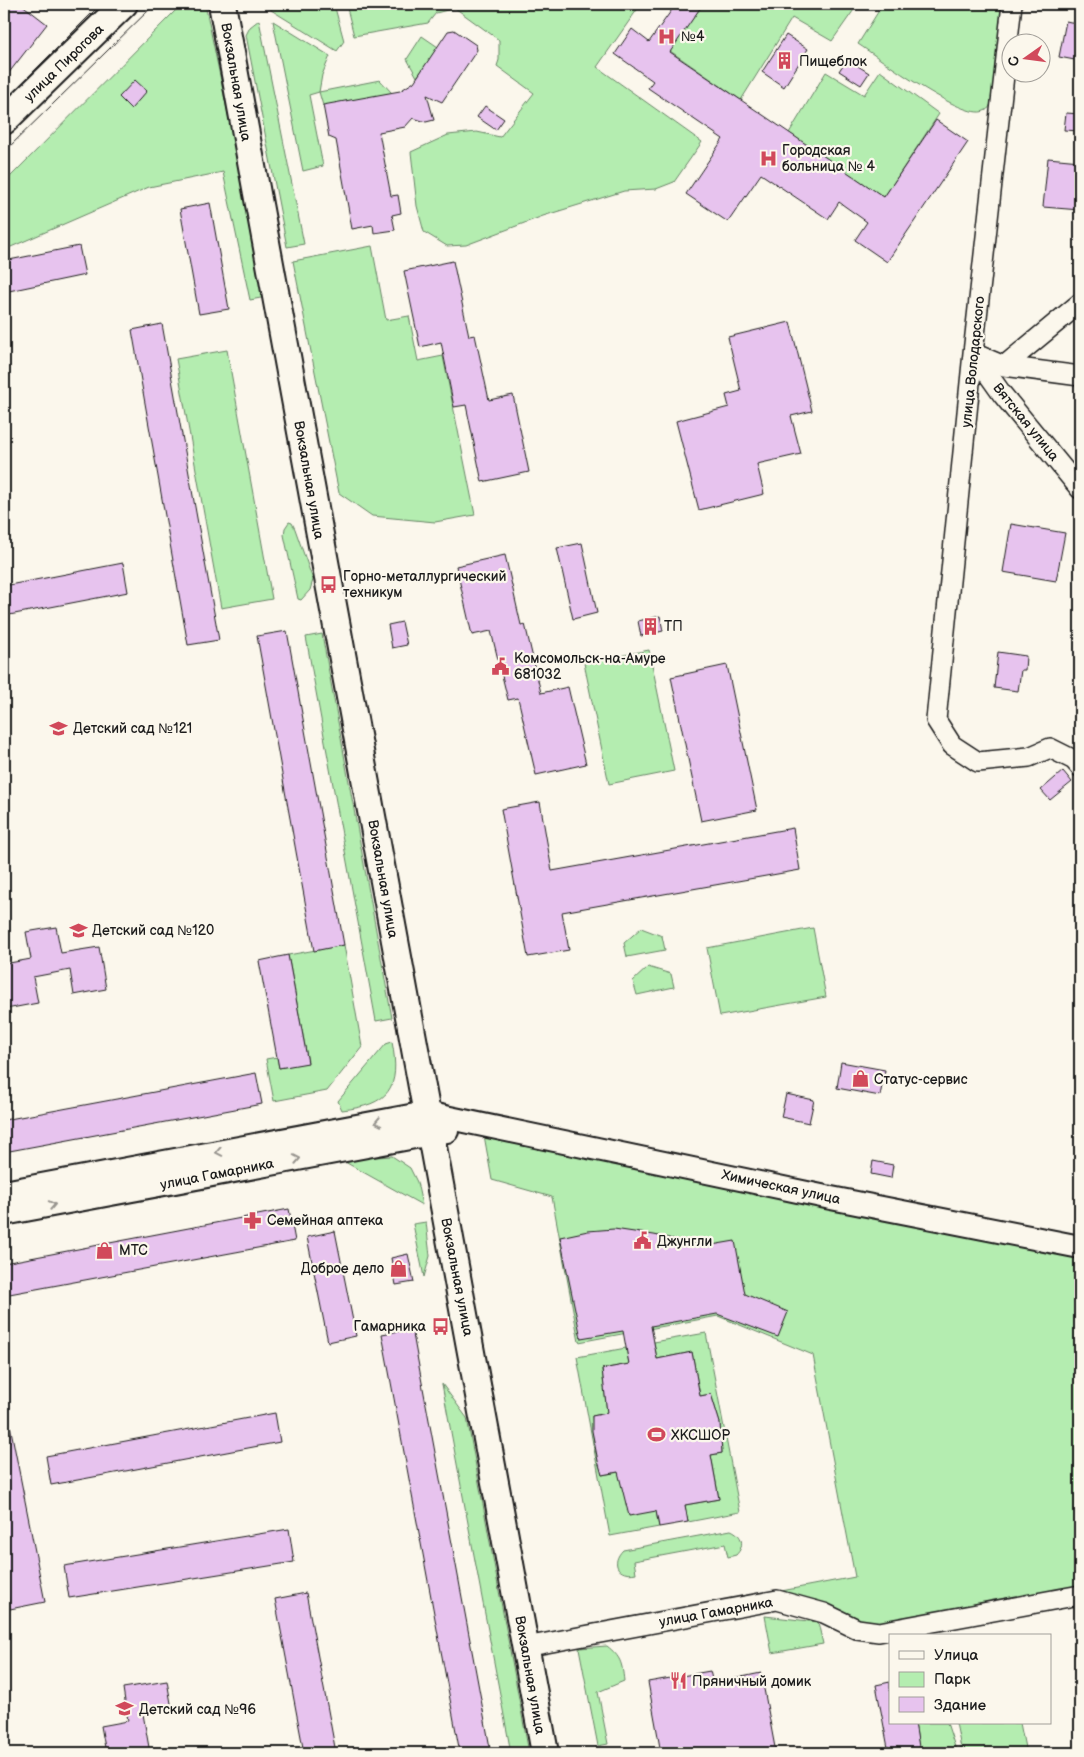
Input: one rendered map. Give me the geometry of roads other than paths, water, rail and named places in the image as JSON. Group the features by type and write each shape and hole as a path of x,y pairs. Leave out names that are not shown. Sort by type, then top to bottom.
{"main road":[{"name":"улица Пирогова","path":"4,121 124,4"},
{"name":"Вокзальная улица","path":"222,4 545,1753"}],"street":[{"name":"улица Володарского","path":"1012,4 973,354 936,720 952,745 978,762 1029,757 1050,748 1074,760 1080,767"},
{"path":"1004,366 1080,303"},
{"path":"973,354 1004,366 1080,376"},
{"name":"Вятская улица","path":"973,354 1002,394 1080,489"},
{"name":"Химическая улица","path":"428,1124 482,1124 1080,1247"},
{"name":"улица Гамарника","path":"4,1192 428,1124"},
{"name":"улица Гамарника","path":"4,1214 428,1124"},
{"name":"улица Гамарника","path":"525,1647 777,1600 824,1613 857,1629 879,1632 1080,1595"}],"tram line":[{"path":"4,101 101,4"},
{"path":"4,152 155,4"}],"place":[{"name":"№4","path":"667,36"},
{"name":"Пищеблок","path":"785,61"},
{"name":"Городская больница № 4","path":"768,158"},
{"name":"Горно-металлургический техникум","path":"329,584"},
{"name":"ТП","path":"650,626"},
{"name":"Комсомольск-на-Амуре 681032","path":"500,666"},
{"name":"Детский сад №121","path":"59,728"},
{"name":"Детский сад №120","path":"78,930"},
{"name":"Статус-сервис","path":"860,1079"},
{"name":"Семейная аптека","path":"253,1220"},
{"name":"Джунгли","path":"643,1241"},
{"name":"МТС","path":"105,1250"},
{"name":"Доброе дело","path":"398,1268"},
{"name":"Гамарника","path":"440,1326"},
{"name":"ХКСШОР","path":"657,1435"},
{"name":"Пряничный домик","path":"678,1681"},
{"name":"Детский сад №96","path":"125,1709"}]}
